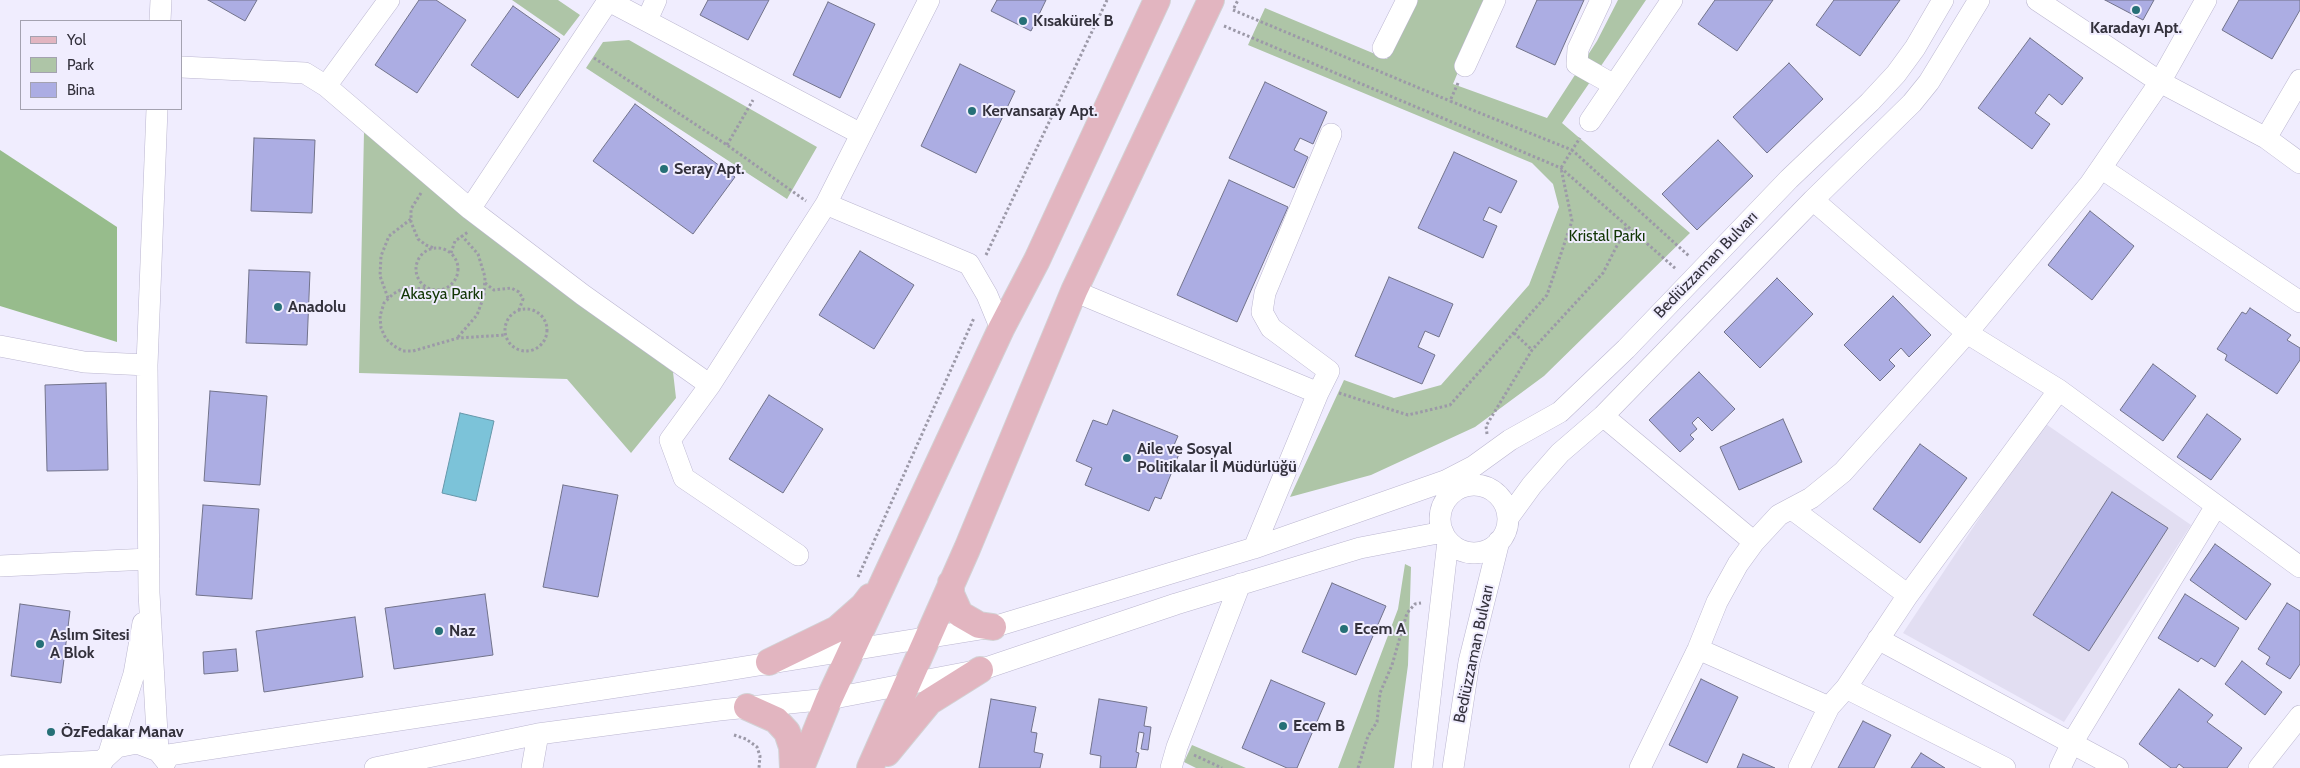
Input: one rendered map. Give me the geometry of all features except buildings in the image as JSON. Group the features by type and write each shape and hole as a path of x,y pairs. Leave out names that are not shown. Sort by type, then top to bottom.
{"main road":[{"path":"802,768 829,699 1001,329 1037,260 1157,0"},
{"path":"870,768 951,584 1074,291 1222,5"},
{"path":"769,662 837,629 863,606 890,568"},
{"path":"951,584 951,594 960,614 979,625 993,627"},
{"path":"876,768 910,723 929,702 980,670"},
{"path":"748,707 776,720 787,732 792,747 793,768"}],"street":[{"path":"160,20 161,0"},
{"path":"326,86 388,0"},
{"path":"470,209 608,0 861,134"},
{"path":"647,20 656,0"},
{"path":"798,555 684,478 670,440 710,385 823,208 929,0"},
{"path":"1383,48 1406,0"},
{"path":"1465,66 1495,0"},
{"path":"1600,0 1578,49 1577,64 1614,85"},
{"path":"1590,121 1672,0"},
{"name":"Bediüzzaman Bulvarı","path":"163,758 993,627 1254,548 1429,486 1482,460 1510,440 1560,412 1626,349 1789,178 1870,102 1896,74 1915,48 1943,0"},
{"name":"Bediüzzaman Bulvarı","path":"1508,518 1532,485 1560,454 1603,416 1813,200 1921,93 1980,0"},
{"path":"2037,0 2160,82 2266,138 2300,163"},
{"path":"1640,768 1698,649 1717,602 1738,564 1754,542 1779,516 1810,498 1844,472 1967,333 2101,168 2160,82 2206,0"},
{"path":"182,67 305,73 326,86 470,209 583,295 710,385"},
{"path":"2266,138 2300,80"},
{"path":"157,110 147,365 149,593 163,758"},
{"path":"1323,384 1271,328 1262,312 1265,293 1331,134"},
{"path":"2101,168 2300,302"},
{"path":"1813,200 1967,333 2059,390 2300,567"},
{"path":"823,208 969,264 987,295 1001,329"},
{"path":"1074,291 1323,384"},
{"path":"0,346 84,362 147,365"},
{"path":"1254,548 1323,384"},
{"path":"1799,768 1829,707 1846,688 1908,595 2059,390"},
{"path":"1603,416 1754,542"},
{"path":"1456,489 1476,484 1495,492 1506,508 1507,526 1499,541 1493,547 1478,552 1462,550 1446,536 1440,523 1443,504 1456,489 1482,460"},
{"path":"2060,768 2072,743 2216,506"},
{"path":"1792,509 1908,595"},
{"path":"376,768 538,734 748,707 829,699 980,670 1176,604 1360,548 1446,536"},
{"name":"Bediüzzaman Bulvarı","path":"1422,768 1442,599 1446,536"},
{"name":"Bediüzzaman Bulvarı","path":"1453,768 1469,662 1499,541"},
{"path":"0,566 149,559"},
{"path":"1172,768 1177,747 1240,584"},
{"path":"104,761 134,674 149,593"},
{"path":"1878,639 2118,768"},
{"path":"1698,649 1829,707"},
{"path":"1846,688 2005,768"},
{"path":"2260,768 2298,724"},
{"path":"532,768 538,734"},
{"path":"0,766 104,761 127,744 137,743 163,758"}],"path":[{"path":"975,276 1107,0"},
{"path":"1222,5 1572,150 1696,275"},
{"path":"1224,26 1561,168 1627,226 1696,275"},
{"path":"578,47 823,208"},
{"path":"1450,101 1465,66"},
{"path":"727,145 764,82"},
{"path":"1323,384 1408,415 1450,405 1547,295 1572,221 1561,168 1590,121"},
{"path":"433,178 416,199 411,209 413,230 418,239 426,246 442,248 451,253 457,261 458,268 454,281 444,289 404,288 388,298 384,303 380,316 381,328 386,339 403,351 414,351 457,338 505,335"},
{"path":"388,298 380,276 381,256 389,236 411,219"},
{"path":"451,253 455,241 461,235 468,232 483,232 490,224"},
{"path":"1482,460 1486,426 1532,350 1602,273 1627,226"},
{"path":"461,235 478,254 487,286 494,290 511,288 519,292 523,299 518,311"},
{"path":"430,289 420,280 417,267 422,254 434,248"},
{"path":"457,338 477,315 484,296 485,277"},
{"path":"530,310 542,316 547,329 543,343 538,348 525,351 513,347 505,335 510,316 518,311 530,310"},
{"path":"856,582 974,320 974,312"},
{"path":"1514,333 1532,350"},
{"path":"1358,768 1368,736 1377,722 1380,693 1392,665 1407,613 1415,604 1442,599"},
{"path":"734,735 746,739 757,747 760,756 759,768"},
{"path":"1177,747 1222,768"}],"shaded area":[{"path":"2043,422 2191,525 2064,722 1903,633"}],"green space":[{"path":"512,0 558,0 580,15 564,36"},
{"name":"Kristal Parkı","path":"1416,0 1488,0 1453,84 1547,118 1597,41 1618,0 1646,0 1562,123 1690,233 1544,376 1475,427 1371,475 1290,497 1344,380 1394,398 1441,385 1529,285 1559,207 1553,184 1532,163 1248,45 1265,8 1387,59"},
{"path":"629,40 817,147 787,199 586,68 603,42"},
{"name":"Akasya Parkı","path":"364,132 673,372 676,398 631,453 567,379 359,373"},
{"path":"0,150 117,227 117,342 0,306"},
{"path":"1405,564 1411,567 1408,665 1394,768 1338,768 1398,609"},
{"path":"1192,745 1246,768 1196,768 1184,762"}],"water":[{"path":"460,413 494,421 476,501 442,493"}],"place":[{"name":"Karadayı Apt.","path":"2136,10"},
{"name":"Kısakürek B","path":"1023,21"},
{"name":"Kervansaray Apt.","path":"972,111"},
{"name":"Seray Apt.","path":"664,169"},
{"name":"Anadolu","path":"278,307"},
{"name":"Aile ve Sosyal Politikalar İl Müdürlüğü","path":"1127,458"},
{"name":"Ecem A","path":"1344,629"},
{"name":"Naz","path":"439,631"},
{"name":"Aslım Sitesi A Blok","path":"40,644"},
{"name":"Ecem B","path":"1283,726"},
{"name":"ÖzFedakar Manav","path":"51,732"}]}
